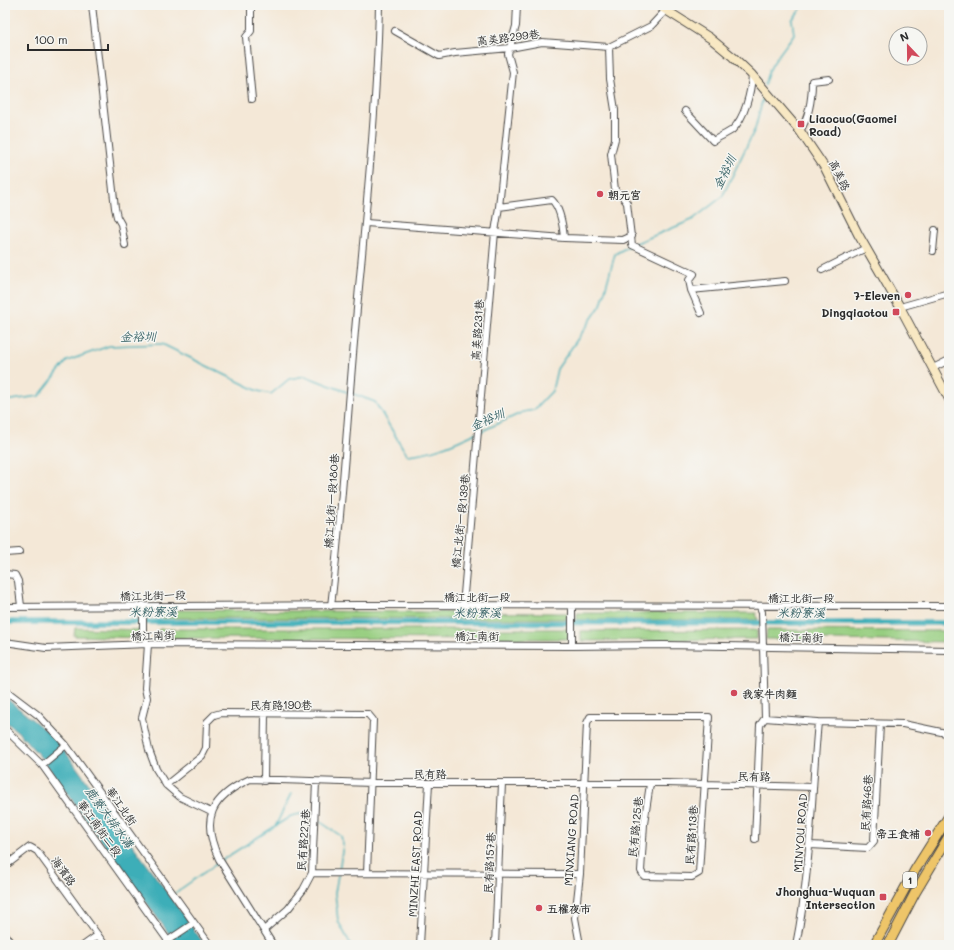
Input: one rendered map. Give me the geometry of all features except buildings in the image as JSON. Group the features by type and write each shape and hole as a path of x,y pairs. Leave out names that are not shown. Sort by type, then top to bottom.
{"main road":[{"name":"1","path":"874,945 915,870 949,816"},
{"name":"1","path":"888,945 915,893 949,836"}],"street":[{"path":"92,5 115,208 117,217 121,224 125,245"},
{"path":"251,5 250,31 246,37 251,70 252,99"},
{"name":"橋江北街一段180巷","path":"331,606 366,222 379,53 379,5"},
{"path":"510,48 516,26 518,5"},
{"name":"高美路","path":"658,5 710,38 752,75 800,132 825,168 866,248 900,307 949,399"},
{"name":"高美路299巷","path":"394,31 439,56 455,52 510,48 542,42 609,46 651,26 666,10"},
{"path":"609,46 610,79 615,110 615,139 611,154 615,190 627,203 627,218 632,236 632,244 694,274 689,280 691,290 701,313"},
{"name":"高美路231巷","path":"479,438 495,232 513,72 508,54 510,48"},
{"path":"685,111 713,141 732,130 740,119 751,85 752,75"},
{"path":"800,132 804,126 812,98 812,81 829,79"},
{"path":"499,207 552,200 555,203 563,228 564,238"},
{"path":"366,222 564,238 623,240 632,236"},
{"path":"933,251 934,230"},
{"path":"822,270 866,248"},
{"path":"691,290 785,281"},
{"path":"900,307 949,293"},
{"path":"933,368 949,360"},
{"name":"橋江北街一段139巷","path":"463,606 464,577 479,438"},
{"path":"5,553 19,552"},
{"path":"5,574 15,575 18,581 21,606"},
{"path":"143,605 144,636 148,644 145,688 147,698 142,718 149,750 156,768 166,785 180,797 211,812 210,830 213,846 219,859 273,945"},
{"name":"橋江北街一段","path":"5,607 143,605 463,606 572,609 760,606 949,606"},
{"path":"754,839 758,786 760,725 765,718 762,614 760,606"},
{"path":"572,609 572,646"},
{"name":"橋江南街","path":"5,642 46,648 148,644 762,646 949,650"},
{"name":"華江北街","path":"5,690 38,715 64,746 193,924 210,945"},
{"name":"民有路190巷","path":"166,785 202,756 206,748 207,722 209,718 221,713 363,713 371,716 373,720 372,783"},
{"path":"264,781 265,714"},
{"name":"MINXIANG ROAD","path":"580,945 576,918 580,874 587,723 590,717 709,717 704,785"},
{"path":"765,718 818,722 903,724 946,733"},
{"name":"MINYOU ROAD","path":"796,945 805,899 818,722"},
{"name":"民有路46巷","path":"810,845 868,848 872,845 874,841 880,724"},
{"name":"華江南街二段","path":"5,729 43,764 170,941"},
{"path":"43,764 64,746"},
{"name":"民有路","path":"211,812 220,798 232,787 250,779 264,781 372,783 502,783 585,785 650,784 813,787"},
{"name":"民有路227巷","path":"264,930 288,909 303,890 312,873 316,782"},
{"path":"367,873 372,783"},
{"name":"MINZHI EAST ROAD","path":"420,945 429,783"},
{"name":"民有路157巷","path":"495,945 502,783"},
{"name":"民有路125巷","path":"641,871 644,824 650,784"},
{"name":"民有路113巷","path":"641,871 644,876 692,877 698,873 704,785"},
{"name":"海濱路","path":"5,866 30,847 37,851 105,945"},
{"path":"312,873 580,874"},
{"path":"170,941 193,924"},
{"path":"5,935 12,945"},
{"path":"84,945 98,935"}],"green space":[{"path":"164,610 567,613 567,619 162,618"},
{"path":"577,613 756,613 758,620 577,620"},
{"path":"75,628 145,630 144,638 74,636"},
{"path":"159,629 571,629 571,639 157,638"},
{"path":"757,630 757,639 581,641 581,631"},
{"path":"767,630 949,631 949,642 766,639"}],"water":[{"name":"鹿寮大排水溝","path":"5,697 57,740 205,945 177,945 43,760 18,732 5,721"}],"waterway":[{"name":"金裕圳","path":"765,85 766,78 772,64 794,34 792,20 804,5"},
{"name":"金裕圳","path":"634,244 692,220 722,197 755,129 764,94"},
{"name":"金裕圳","path":"480,432 523,412 534,410 552,391 557,369 601,305 615,254 631,245"},
{"name":"金裕圳","path":"5,401 39,396 67,361 109,346 162,344 258,391 271,394 289,379 305,376 347,392"},
{"name":"金裕圳","path":"351,393 375,402 407,455 442,447 476,433"},
{"name":"米粉寮溪","path":"5,622 949,623"},
{"path":"276,825 291,794"},
{"path":"222,860 291,816 300,814 313,817"},
{"path":"316,819 341,836 343,845 339,871"},
{"path":"175,893 219,862"},
{"path":"338,875 335,893 338,921 351,945"}],"place":[{"name":"Liaocuo(Gaomei Road)","path":"801,124"},
{"name":"朝元宮","path":"600,194"},
{"name":"7-Eleven","path":"908,295"},
{"name":"Dingqiaotou","path":"896,312"},
{"name":"我家牛肉麵","path":"734,693"},
{"name":"帝王食補","path":"928,833"},
{"name":"Jhonghua-Wuquan Intersection","path":"883,897"},
{"name":"五權夜市","path":"539,908"}]}
